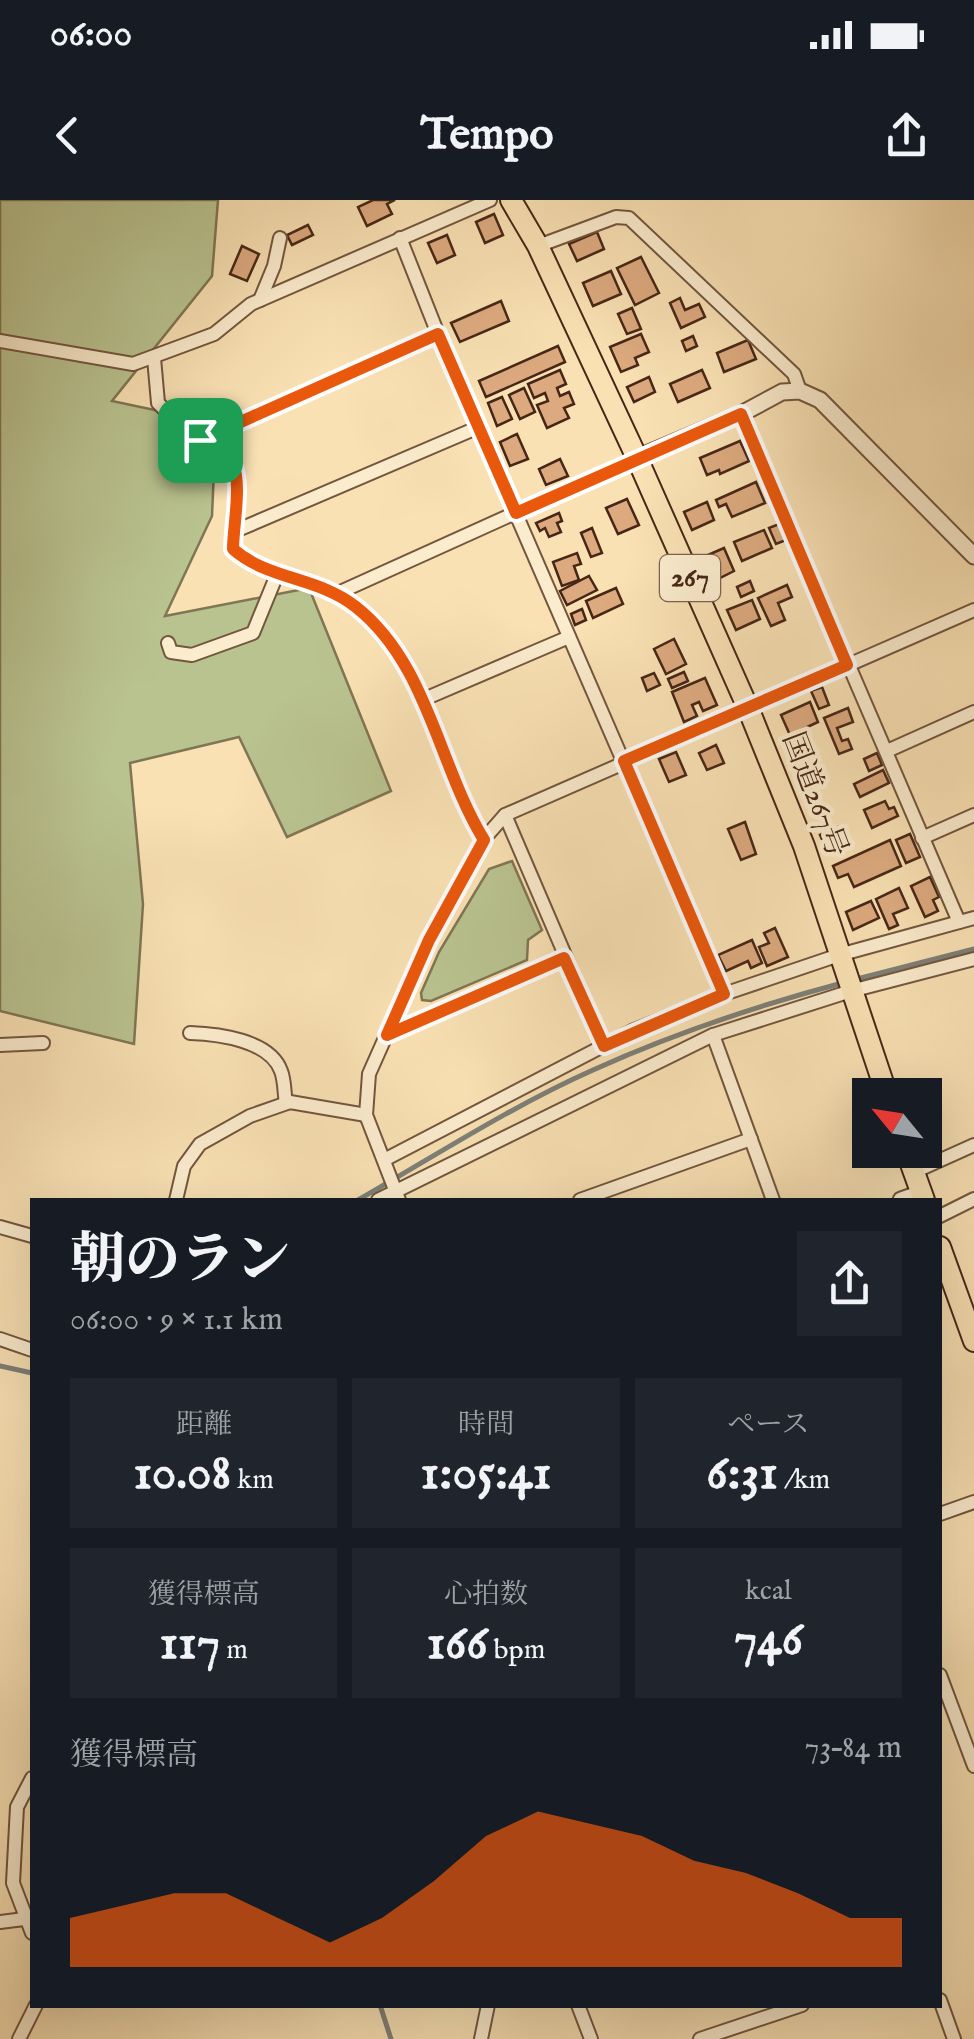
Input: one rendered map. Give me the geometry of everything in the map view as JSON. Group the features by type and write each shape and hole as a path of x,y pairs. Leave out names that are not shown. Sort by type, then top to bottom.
{"highway":[{"name":"国道267号","path":"511,200 538,246 637,458 748,708 804,846 881,1078"},
{"path":"942,1252 974,1342"}],"street":[{"path":"0,341 133,364 154,358 214,334 260,300 490,200"},
{"path":"538,246 616,217 629,218 794,374 800,391"},
{"path":"260,300 280,238"},
{"path":"400,238 724,994"},
{"path":"200,440 438,334"},
{"path":"154,358 158,403 233,464 233,549 250,564 338,593 361,610 395,646 484,840"},
{"path":"338,593 741,414 782,392 800,391 820,400 974,556"},
{"path":"741,414 959,922"},
{"path":"233,532 479,428"},
{"path":"168,643 171,652 192,655 253,633 278,572"},
{"path":"974,610 504,816 484,840 429,940 369,1074 366,1115 396,1194 713,1034 974,918"},
{"path":"422,700 569,637"},
{"path":"887,752 974,712"},
{"path":"922,838 974,815"},
{"path":"504,816 604,1046"},
{"path":"387,1035 564,958"},
{"path":"386,1165 604,1046 724,994 974,959"},
{"path":"190,1034 228,1034 273,1057 282,1071 286,1103"},
{"path":"713,1034 772,1198"},
{"path":"0,1045 43,1043"},
{"path":"176,1198 184,1166 200,1144 250,1116 286,1103 366,1115"},
{"path":"586,1198 751,1140"},
{"path":"915,1191 974,1145"},
{"path":"942,1215 974,1200"},
{"path":"0,1227 30,1235"},
{"path":"0,1339 30,1349"},
{"path":"942,1513 974,1502"},
{"path":"942,1682 974,1766"},
{"path":"0,1922 30,1919 12,1883 17,1807 30,1782"},
{"path":"942,2006 954,2039"},
{"path":"18,2039 34,2008"},
{"path":"481,2039 487,2008"},
{"path":"579,2008 591,2039"},
{"path":"700,2039 793,2008"}],"green space":[{"path":"0,200 218,200 212,276 112,401 216,423 212,516 165,616 309,588 391,791 287,837 239,737 130,763 143,904 134,1044 0,1011"},
{"path":"512,861 542,930 528,940 527,960 431,1001 422,1000 421,993 439,952 489,869"}],"building":[{"path":"373,200 395,200 387,204 392,214 367,226 358,207"},
{"path":"494,214 503,235 485,243 476,222"},
{"path":"308,225 313,235 292,245 287,235"},
{"path":"597,232 604,249 577,261 569,244"},
{"path":"447,235 455,255 437,263 428,243"},
{"path":"242,246 259,254 247,281 230,274"},
{"path":"641,257 659,293 635,305 617,268"},
{"path":"611,271 621,294 593,306 583,283"},
{"path":"680,298 685,310 699,304 705,317 681,328 670,303"},
{"path":"501,301 509,321 460,342 451,323"},
{"path":"632,308 641,329 627,334 618,314"},
{"path":"641,334 649,352 635,358 638,365 621,372 610,347"},
{"path":"693,336 697,346 686,351 682,341"},
{"path":"748,340 756,359 724,372 717,353"},
{"path":"558,346 565,362 486,397 479,381"},
{"path":"560,370 566,384 557,388 560,396 569,392 574,404 564,408 569,418 547,428 537,405 548,401 545,393 534,398 528,384"},
{"path":"702,370 710,388 678,402 670,384"},
{"path":"649,377 655,392 634,402 627,387"},
{"path":"524,388 535,412 520,419 509,395"},
{"path":"502,397 512,419 497,426 488,403"},
{"path":"517,434 528,459 510,466 500,442"},
{"path":"740,441 749,461 720,474 719,470 707,475 700,458"},
{"path":"560,459 568,476 546,485 539,469"},
{"path":"756,482 765,503 732,517 726,504 719,507 716,500"},
{"path":"627,499 639,525 618,534 606,508"},
{"path":"707,502 714,520 692,530 684,512"},
{"path":"559,513 562,521 557,523 561,532 549,537 545,528 540,531 536,523"},
{"path":"779,524 786,540 776,544 769,528"},
{"path":"592,528 602,553 591,557 581,533"},
{"path":"764,530 772,548 742,561 734,542"},
{"path":"724,548 734,571 718,579 708,555"},
{"path":"577,553 581,564 574,566 579,580 562,586 553,562"},
{"path":"589,576 597,590 567,605 560,591"},
{"path":"750,581 754,591 741,597 737,587"},
{"path":"787,585 792,597 778,603 785,620 771,626 758,598"},
{"path":"616,588 623,604 593,618 586,601"},
{"path":"752,600 760,619 736,630 727,610"},
{"path":"582,609 586,620 575,625 571,614"},
{"path":"674,639 686,664 666,674 654,649"},
{"path":"684,672 688,681 672,688 668,679"},
{"path":"654,673 660,685 647,691 642,678"},
{"path":"705,678 717,705 703,711 699,702 692,705 697,716 684,722 672,692"},
{"path":"822,687 829,705 819,709 811,691"},
{"path":"810,702 818,722 790,735 781,715"},
{"path":"848,708 853,722 837,728 842,741 848,739 852,749 839,754 824,718"},
{"path":"716,745 724,763 707,770 699,753"},
{"path":"676,752 686,775 669,782 659,759"},
{"path":"877,753 882,765 869,771 864,759"},
{"path":"883,770 889,783 860,797 854,784"},
{"path":"885,801 898,816 872,828 864,810"},
{"path":"745,822 756,854 741,860 728,829"},
{"path":"838,827 845,842 827,851 820,835"},
{"path":"910,834 920,857 906,863 896,840"},
{"path":"890,840 901,866 854,887 848,874 838,878 833,866"},
{"path":"930,877 939,897 933,900 938,911 925,917 911,886"},
{"path":"899,888 908,908 893,914 898,925 889,929 876,899"},
{"path":"871,901 879,918 853,930 846,912"},
{"path":"775,928 788,957 767,966 759,947 769,943 764,933"},
{"path":"752,940 762,963 751,968 748,961 726,971 718,955"}],"waterway":[{"path":"857,979 974,949"},
{"path":"361,1198 503,1115 593,1070 718,1021 846,982"},
{"path":"0,1366 30,1373"},
{"path":"381,2008 391,2039"}],"route":[{"path":"438,334 516,513 741,414 847,665 624,761 724,994 604,1046 564,958 387,1035 429,940 484,840 395,646 361,610 338,593 250,564 233,549 233,464 223,453 200,440 438,334"}]}
